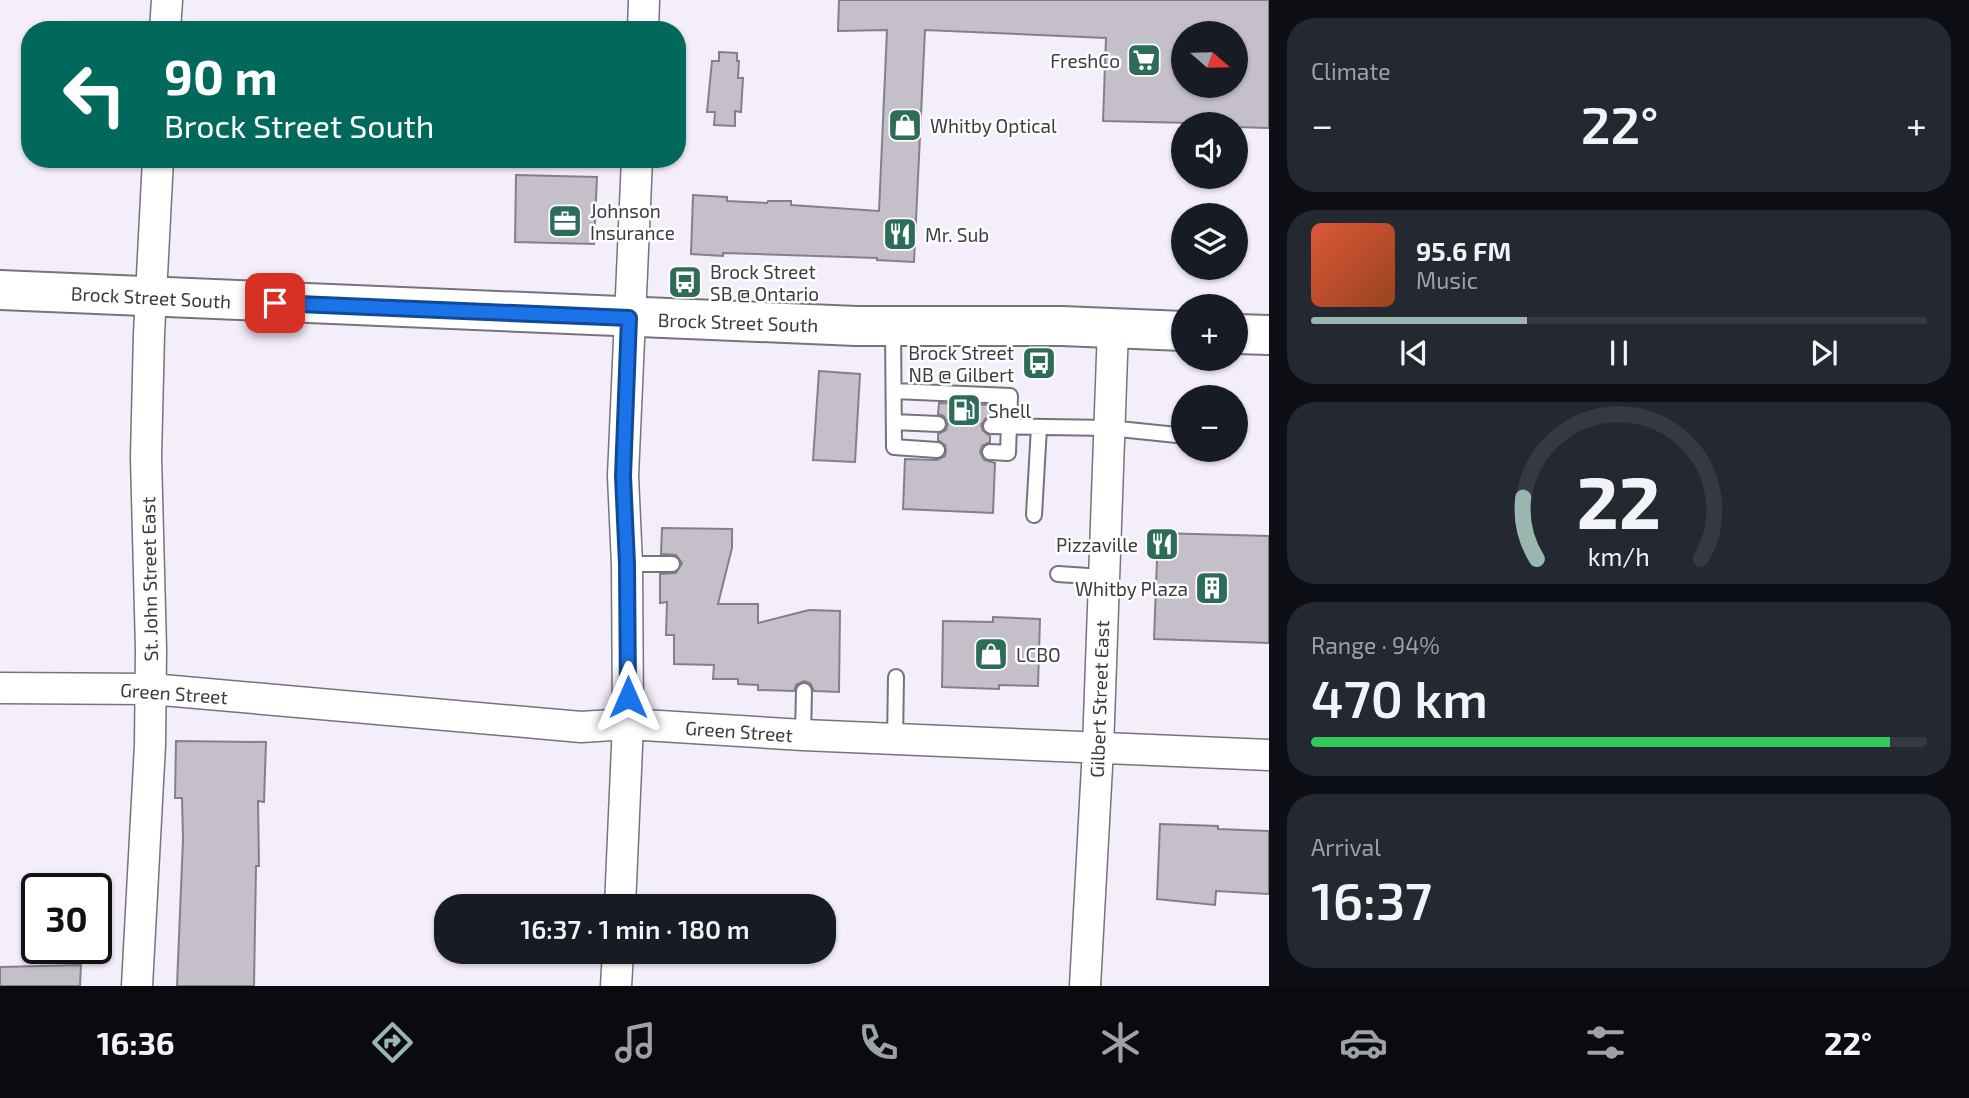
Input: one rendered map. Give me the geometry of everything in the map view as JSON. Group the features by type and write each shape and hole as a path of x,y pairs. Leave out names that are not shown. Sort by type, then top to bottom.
{"main road":[{"name":"Brock Street South","path":"0,290 629,318 1171,330"},
{"path":"1248,334 1269,335"}],"street":[{"path":"166,21 167,0"},
{"path":"643,21 644,0"},
{"name":"St. John Street East","path":"137,986 150,689 146,457 158,168"},
{"path":"621,894 628,724 627,564 623,476 637,168"},
{"name":"Gilbert Street East","path":"1085,986 1098,748 1113,328"},
{"name":"Green Street","path":"0,688 150,689 581,727 628,724 803,736 1269,755"},
{"path":"616,986 617,964"}],"lane":[{"path":"893,326 894,447 937,450"},
{"path":"894,391 1010,396 1008,453 990,452"},
{"path":"894,422 938,424"},
{"path":"991,426 1109,428 1171,434"},
{"path":"1034,515 1039,427"},
{"path":"627,564 673,565"},
{"path":"1058,574 1103,577"},
{"path":"895,740 896,677"},
{"path":"803,736 804,691"}],"building":[{"path":"839,0 1269,0 1269,128 1248,127 1248,112 1171,112 1171,123 1103,121 1106,38 925,30 914,262 877,258 691,254 693,195 727,197 727,201 791,201 791,205 879,211 887,30 838,31"},
{"path":"719,52 737,53 738,78 743,78 741,112 735,111 735,126 714,125 715,112 707,112 712,61 719,61"},
{"path":"516,175 597,177 594,244 515,242"},
{"path":"819,371 860,374 855,462 813,460"},
{"path":"939,403 992,405 991,416 981,425 983,431 990,436 990,442 982,446 980,452 984,460 995,463 993,513 903,509 905,459 937,460 945,456 945,445 938,440 938,434 946,430 948,424 944,416 938,414"},
{"path":"662,528 732,529 732,548 718,604 758,604 758,623 809,610 840,611 839,692 814,691 810,683 804,681 796,685 794,691 758,690 758,685 738,684 738,679 713,679 714,665 674,664 674,635 666,635 667,602 660,603 660,574 676,573 682,563 676,555 661,554"},
{"name":"Whitby Plaza","path":"1158,533 1269,536 1269,643 1154,639"},
{"name":"LCBO","path":"993,617 1040,619 1038,686 999,685 999,689 942,687 943,621 993,622"},
{"path":"176,741 266,742 264,802 258,801 259,866 256,866 254,986 177,986 183,839 182,798 175,798"},
{"path":"1160,824 1269,831 1269,894 1216,891 1215,905 1157,899"},
{"path":"81,965 80,986 0,986 0,967"}],"place":[{"name":"FreshCo","path":"1144,60"},
{"name":"Whitby Optical","path":"905,125"},
{"name":"Johnson Insurance","path":"565,221"},
{"name":"Mr. Sub","path":"900,234"},
{"name":"Brock Street SB @ Ontario","path":"685,282"},
{"name":"Brock Street NB @ Gilbert","path":"1039,363"},
{"name":"Shell","path":"964,410"},
{"name":"Pizzaville","path":"1162,544"},
{"name":"Whitby Plaza","path":"1212,588"},
{"name":"LCBO","path":"991,654"}],"route":[{"path":"275,303 629,318 623,476 628,697"}]}
